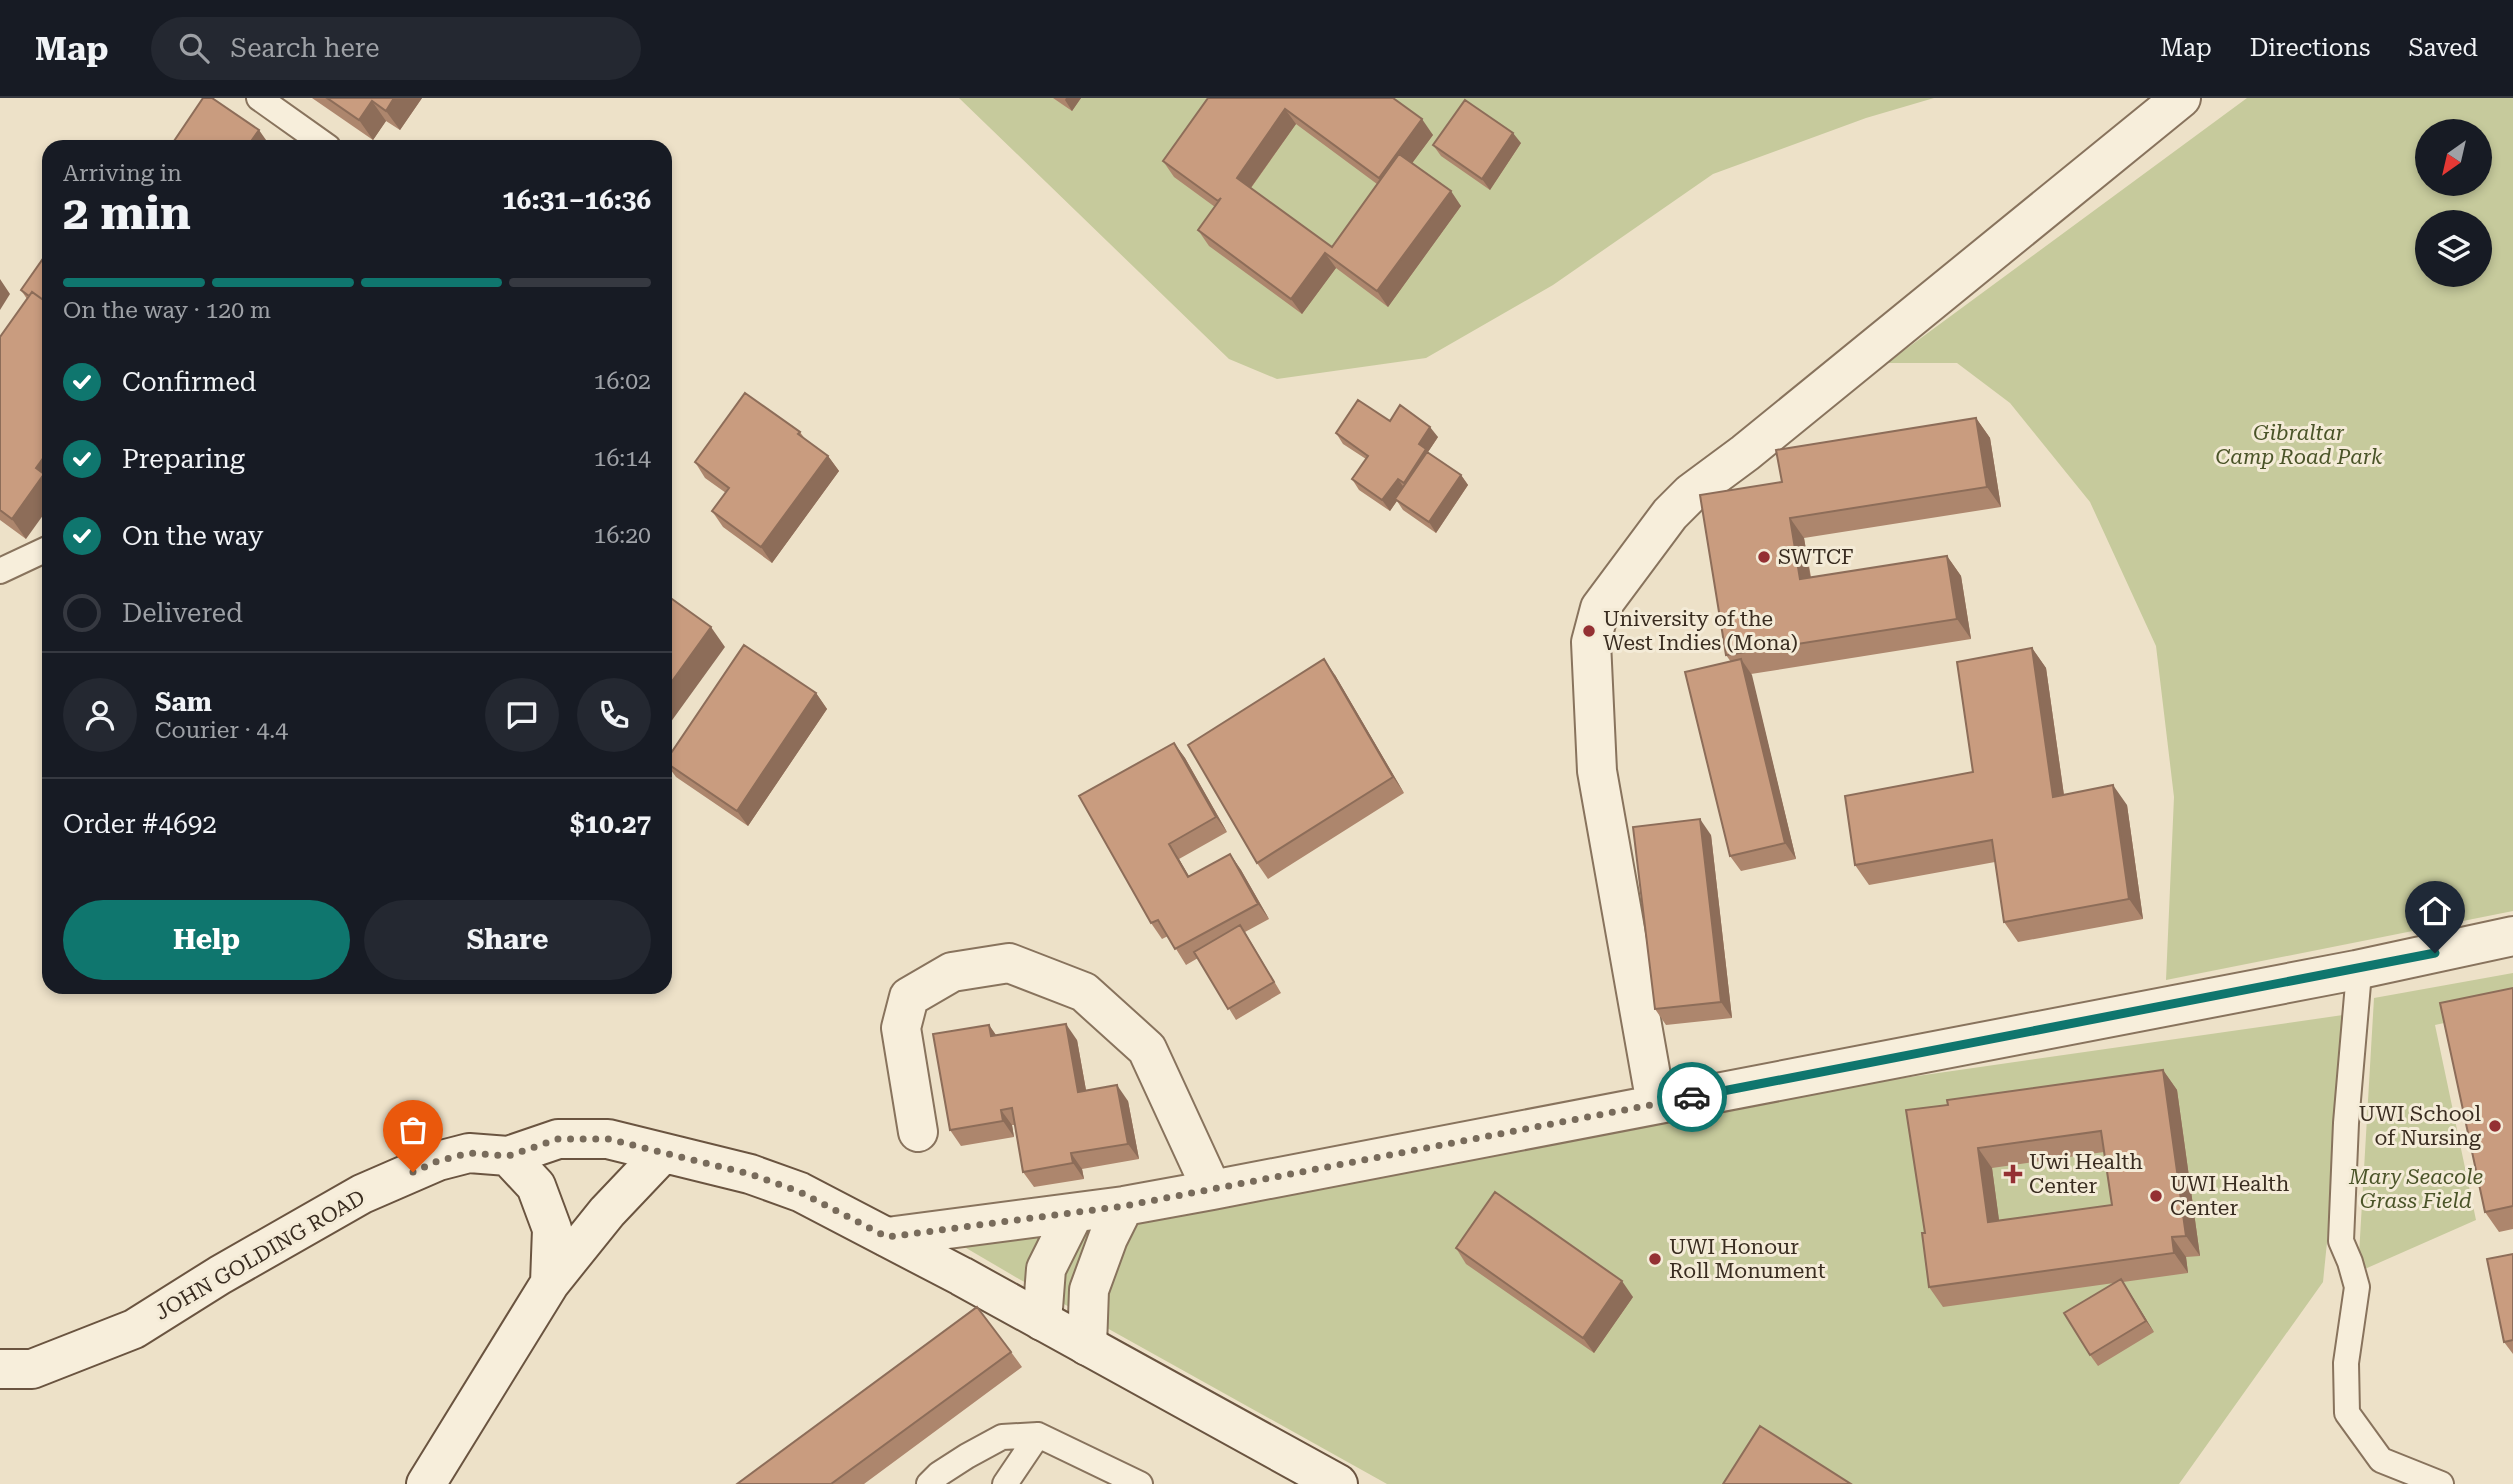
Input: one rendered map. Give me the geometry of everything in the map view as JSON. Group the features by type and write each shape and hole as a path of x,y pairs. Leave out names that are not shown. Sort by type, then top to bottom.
{"street":[{"path":"1656,1104 1597,771 1591,642 1600,608 1670,514 1690,493 1745,453 2181,98"},
{"path":"887,1237 1124,1206 1212,1190 2356,970 2513,936"},
{"path":"918,1132 901,1028 909,997 952,972 1009,963 1084,992 1147,1049 1212,1190"},
{"path":"550,1283 552,1229 536,1186 508,1156 558,1139 608,1139 662,1154 704,1161 800,1192 1042,1321 1324,1480"},
{"name":"JOHN GOLDING ROAD","path":"0,1369 32,1369 134,1329 220,1275 362,1194 438,1161 469,1153 508,1156"},
{"path":"426,1484 550,1283 607,1212 662,1154"},
{"path":"1087,1346 1089,1290 1108,1238 1124,1206"},
{"path":"1042,1321 1046,1269 1074,1213"}],"lane":[{"path":"259,98 318,140"},
{"path":"0,571 42,551"},
{"path":"2356,970 2358,984 2346,1123 2342,1241 2357,1287 2346,1363 2347,1413 2381,1460 2441,1484"},
{"path":"929,1484 957,1462 1002,1437 1038,1435 1140,1484"},
{"path":"1005,1484 1038,1435"}],"green space":[{"path":"959,98 1934,98 1866,118 1713,174 1553,285 1426,358 1277,379 1229,359"},
{"name":"Gibraltar Camp Road Park","path":"2247,98 2513,98 2513,911 2166,980 2174,797 2156,646 2090,502 2010,403 1957,363 1887,363"},
{"name":"Mary Seacole Grass Field","path":"2513,973 2513,1008 2435,1025 2476,1220 2358,1272 2374,998"},
{"name":"UWI Honour Roll Monument","path":"2350,1014 2323,1282 2179,1484 1387,1484 949,1238 1827,1089"}],"building":[{"path":"203,98 212,98 259,130 252,140 175,140"},
{"path":"327,98 394,98 386,111 372,101 359,120"},
{"path":"1208,98 1393,98 1422,119 1379,178 1285,109 1237,178 1332,247 1399,154 1451,191 1377,291 1325,253 1291,299 1198,230 1221,198 1218,201 1163,161"},
{"path":"1465,100 1513,133 1482,179 1433,145"},
{"path":"42,260 42,299 32,292 29,296 21,290"},
{"path":"32,292 42,299 42,460 36,468 42,472 42,477 12,519 0,510 0,337"},
{"path":"745,393 800,432 798,434 828,456 761,547 712,511 729,488 695,462"},
{"path":"1358,400 1390,421 1400,405 1430,427 1419,444 1426,449 1404,483 1398,479 1382,500 1352,479 1368,456 1336,433"},
{"name":"SWTCF","path":"1976,418 1987,487 1790,518 1800,579 1947,556 1957,619 1726,655 1700,495 1782,482 1776,450"},
{"path":"1427,452 1461,475 1429,522 1395,499"},
{"path":"672,599 711,627 672,681"},
{"path":"744,645 816,693 737,811 672,767 672,752"},
{"path":"2032,648 2053,797 2113,785 2129,899 2004,922 1992,840 1855,865 1845,796 1973,772 1957,662"},
{"path":"1324,659 1393,777 1257,863 1188,745"},
{"path":"1741,659 1785,843 1730,856 1685,672"},
{"path":"1174,743 1216,817 1169,844 1188,877 1230,854 1258,904 1175,949 1158,920 1151,923 1079,796"},
{"path":"1700,819 1721,1002 1655,1009 1633,827"},
{"path":"1240,925 1274,982 1228,1009 1194,952"},
{"name":"UWI School of Nursing","path":"2513,988 2513,1206 2485,1212 2440,1003"},
{"path":"1066,1024 1078,1092 1117,1085 1128,1144 1071,1153 1073,1163 1023,1172 1012,1108 1001,1110 1003,1121 950,1130 933,1034 989,1025 991,1036"},
{"name":"UWI Health Center","path":"2163,1070 2186,1236 2172,1237 2174,1253 1929,1287 1922,1233 1925,1233 1906,1110 1948,1105 1947,1100","holes":["2101,1131 2112,1205 1988,1222 1978,1148"]},
{"path":"1495,1192 1622,1281 1583,1338 1456,1248"},
{"path":"2513,1254 2513,1340 2504,1342 2487,1259"},
{"path":"2121,1279 2146,1321 2090,1355 2064,1313"},
{"path":"977,1307 1011,1352 831,1484 737,1484"},
{"path":"1760,1426 1851,1484 1723,1484"}],"way so far":[{"path":"413,1172 438,1161 469,1153 508,1156 558,1139 608,1139 750,1174 800,1192 887,1237 1124,1206 1692,1097"}],"place":[{"name":"SWTCF","path":"1764,557"},
{"name":"University of the West Indies (Mona)","path":"1589,631"},
{"name":"UWI School of Nursing","path":"2495,1126"},
{"name":"Uwi Health Center","path":"2013,1174"},
{"name":"UWI Health Center","path":"2156,1196"},
{"name":"UWI Honour Roll Monument","path":"1655,1259"}],"route":[{"path":"1692,1097 2435,953"}]}
